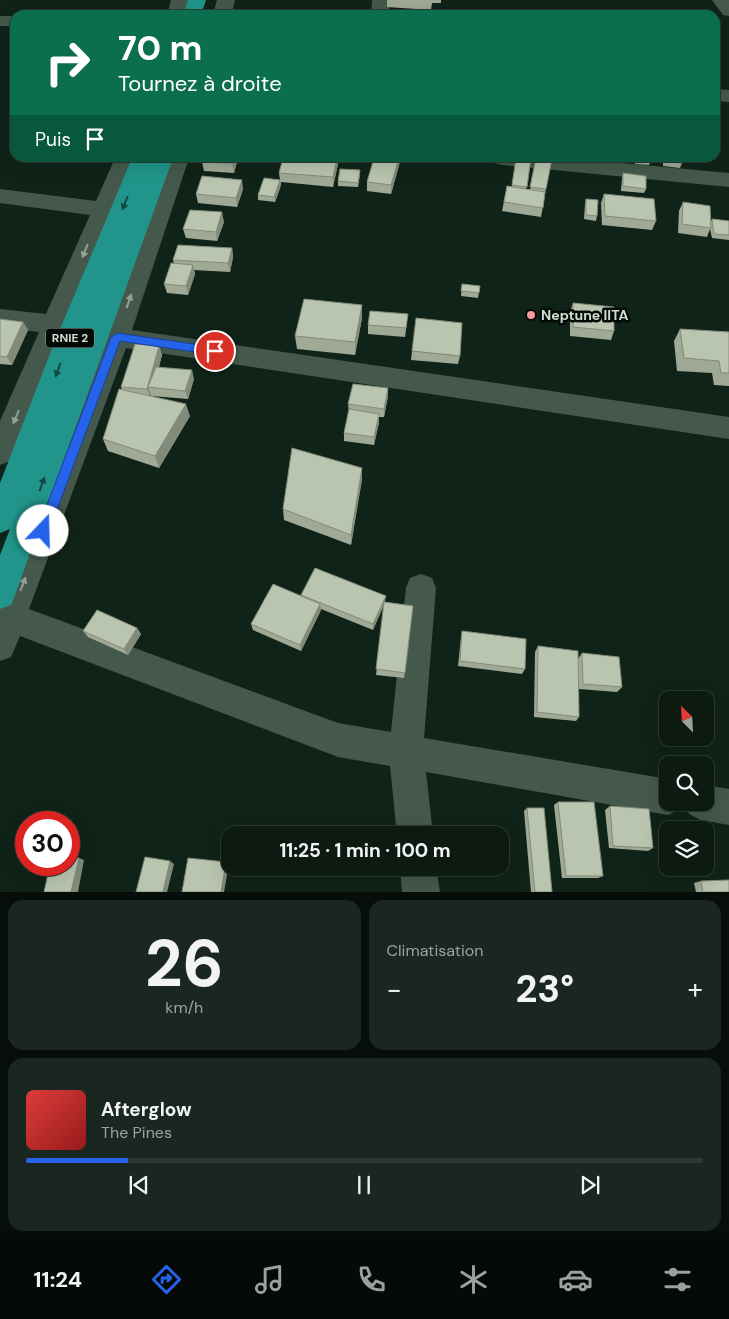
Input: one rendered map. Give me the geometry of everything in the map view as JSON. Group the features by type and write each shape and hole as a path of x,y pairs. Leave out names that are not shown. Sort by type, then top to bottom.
{"highway":[{"name":"RNIE 2","path":"0,520 66,346 141,162"},
{"name":"RNIE 2","path":"4,619 161,162"}],"street":[{"path":"721,0 729,11"},
{"path":"2,445 55,325 101,209 122,162"},
{"path":"177,162 117,337 4,619 338,740 659,795"},
{"path":"543,162 729,180"},
{"path":"0,196 101,209"},
{"path":"0,318 55,325"},
{"path":"117,337 729,428"},
{"path":"414,826 406,751 421,588"},
{"path":"714,804 729,807"},
{"path":"419,876 421,892"}],"building":[{"path":"202,162 233,162 232,164"},
{"path":"282,162 336,162 333,177 279,173"},
{"path":"373,162 398,162 391,185 367,182"},
{"path":"515,162 530,162 527,187 512,185"},
{"path":"535,162 551,162 546,189 530,187"},
{"path":"340,169 360,170 358,183 338,181"},
{"path":"623,173 646,176 646,189 623,186"},
{"path":"202,176 242,180 236,198 196,194"},
{"path":"264,178 280,180 274,197 258,195"},
{"path":"507,186 545,192 543,208 504,202"},
{"path":"604,194 654,199 656,221 605,216"},
{"path":"586,199 598,200 597,216 586,215"},
{"path":"683,202 710,206 711,228 682,224"},
{"path":"190,210 222,212 216,232 183,229"},
{"path":"712,219 729,221 729,235 714,234"},
{"path":"178,245 232,248 228,263 173,260"},
{"path":"171,263 193,265 186,286 164,284"},
{"path":"462,284 480,286 479,293 461,291"},
{"path":"304,299 362,305 355,342 295,336"},
{"path":"573,303 614,307 614,331 573,327"},
{"path":"370,311 408,314 406,328 368,325"},
{"path":"416,318 462,323 460,356 412,351"},
{"path":"0,319 23,322 7,357 0,356"},
{"path":"680,329 729,332 729,373 721,373 719,361 684,358"},
{"path":"135,344 159,346 147,389 121,387"},
{"path":"156,367 192,370 185,391 148,387"},
{"path":"353,384 388,388 384,409 348,404"},
{"path":"119,389 186,404 155,456 103,439"},
{"path":"349,409 379,414 374,437 344,433"},
{"path":"292,448 362,468 351,535 283,509"},
{"path":"315,568 386,596 373,624 301,595"},
{"path":"273,584 320,604 300,645 251,624"},
{"path":"384,602 413,606 405,673 376,669"},
{"path":"97,610 137,628 124,649 83,631"},
{"path":"462,631 526,639 525,669 460,661"},
{"path":"538,646 578,651 579,717 537,712"},
{"path":"582,653 619,657 622,687 583,684"},
{"path":"558,802 594,802 603,876 566,876"},
{"path":"610,806 649,809 653,848 613,846"},
{"path":"527,808 544,808 552,892 535,892"},
{"path":"145,857 170,861 163,892 136,892"},
{"path":"188,858 221,861 221,876 224,876 221,892 182,892"},
{"path":"48,876 75,876 71,892 44,892"},
{"path":"729,880 729,892 703,892 701,881"}],"place":[{"name":"Neptune IITA","path":"531,315"}],"route":[{"path":"43,531 117,337 215,351"}]}
